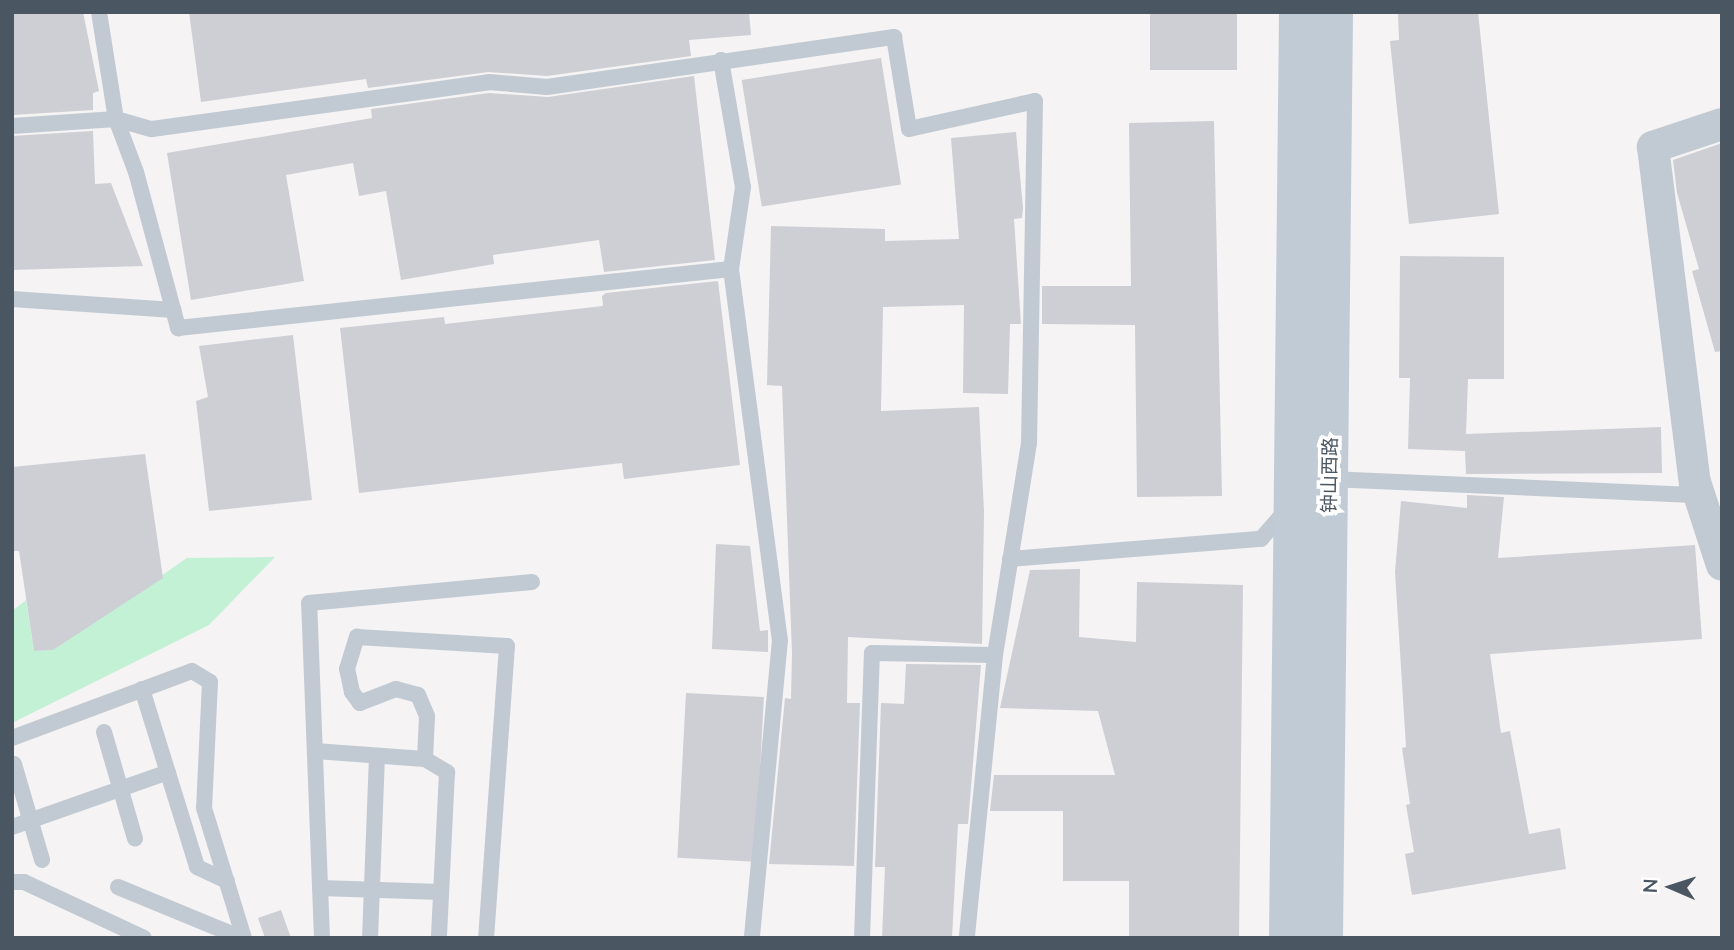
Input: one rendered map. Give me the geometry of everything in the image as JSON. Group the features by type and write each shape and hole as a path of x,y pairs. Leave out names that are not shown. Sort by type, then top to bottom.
{"main road":[{"name":"钟山西路","path":"1288,938 1298,12"},
{"name":"钟山西路","path":"1324,938 1334,12"}],"street":[{"path":"1722,124 1653,147 1699,495 1722,565"}],"lane":[{"path":"99,12 116,119 136,172 178,328 731,269"},
{"path":"12,125 116,119 152,129 489,82 547,87 894,37 909,128 1035,101 1029,443 995,654 967,938"},
{"path":"721,60 743,187 731,269 780,640 752,938"},
{"path":"12,299 174,310"},
{"path":"1329,479 1699,495"},
{"path":"1010,559 1261,539 1293,502"},
{"path":"322,938 309,603 532,582"},
{"path":"425,759 427,716 418,695 396,690 360,703 352,692 347,669 357,637 507,646 486,938"},
{"path":"862,938 872,653 995,654"},
{"path":"12,738 192,671 210,681 204,808 243,938"},
{"path":"142,689 198,867 227,881"},
{"path":"104,732 135,839"},
{"path":"315,751 425,759 447,772 439,938"},
{"path":"370,938 377,756"},
{"path":"14,764 42,860"},
{"path":"12,827 168,772"},
{"path":"12,882 24,882 144,938"},
{"path":"118,887 243,938"},
{"path":"320,888 441,892"}],"green space":[{"path":"275,557 209,625 12,723 12,611 26,600 34,651 53,650 187,558"}],"building":[{"path":"12,12 83,12 99,91 93,93 93,110 12,115"},
{"path":"189,12 749,12 751,35 689,40 691,56 547,76 488,72 368,88 366,79 201,102"},
{"path":"1150,12 1237,12 1237,70 1150,70"},
{"path":"1398,12 1478,12 1499,214 1409,224 1390,41 1399,40"},
{"path":"881,58 901,184 762,206 742,80"},
{"path":"694,76 715,260 604,272 599,240 493,255 494,264 401,280 386,191 359,196 353,163 286,175 304,281 191,300 167,153 372,118 371,109 489,93 548,97"},
{"path":"1214,121 1222,496 1137,497 1135,325 1042,324 1042,286 1131,286 1129,123"},
{"path":"93,131 95,184 111,183 143,266 12,270 12,136"},
{"path":"1016,132 1023,208 1022,218 1014,219 1021,324 1010,324 1008,394 963,393 964,305 883,307 881,411 979,407 984,512 982,644 848,637 847,703 860,703 854,866 769,864 785,698 791,699 792,653 782,386 767,385 771,226 885,229 885,241 959,239 951,138"},
{"path":"1722,143 1722,351 1715,352 1692,271 1699,269 1677,193 1673,160"},
{"path":"1400,256 1504,257 1504,379 1468,379 1466,434 1661,427 1662,473 1466,474 1465,451 1408,449 1410,378 1399,378"},
{"path":"718,281 740,465 624,479 622,463 359,493 340,328 444,317 445,324 603,306 602,296 606,293"},
{"path":"293,335 312,500 209,511 196,401 208,397 199,346"},
{"path":"145,454 163,578 53,650 34,651 19,551 12,551 12,467"},
{"path":"1467,495 1504,497 1498,558 1695,545 1702,639 1490,654 1501,733 1510,731 1529,834 1560,828 1566,869 1412,895 1405,854 1414,852 1406,805 1410,804 1402,748 1406,747 1395,572 1401,501 1467,508"},
{"path":"716,544 750,546 760,631 768,630 768,652 712,649"},
{"path":"1080,569 1079,637 1136,642 1137,582 1243,585 1239,938 1129,938 1129,881 1063,881 1063,811 990,811 994,775 1115,775 1098,711 1000,708 1030,570"},
{"path":"906,664 981,665 968,824 958,824 952,938 882,938 885,867 875,867 881,703 904,704"},
{"path":"686,693 764,697 755,862 677,858"},
{"path":"281,910 291,938 265,938 258,918"}]}
